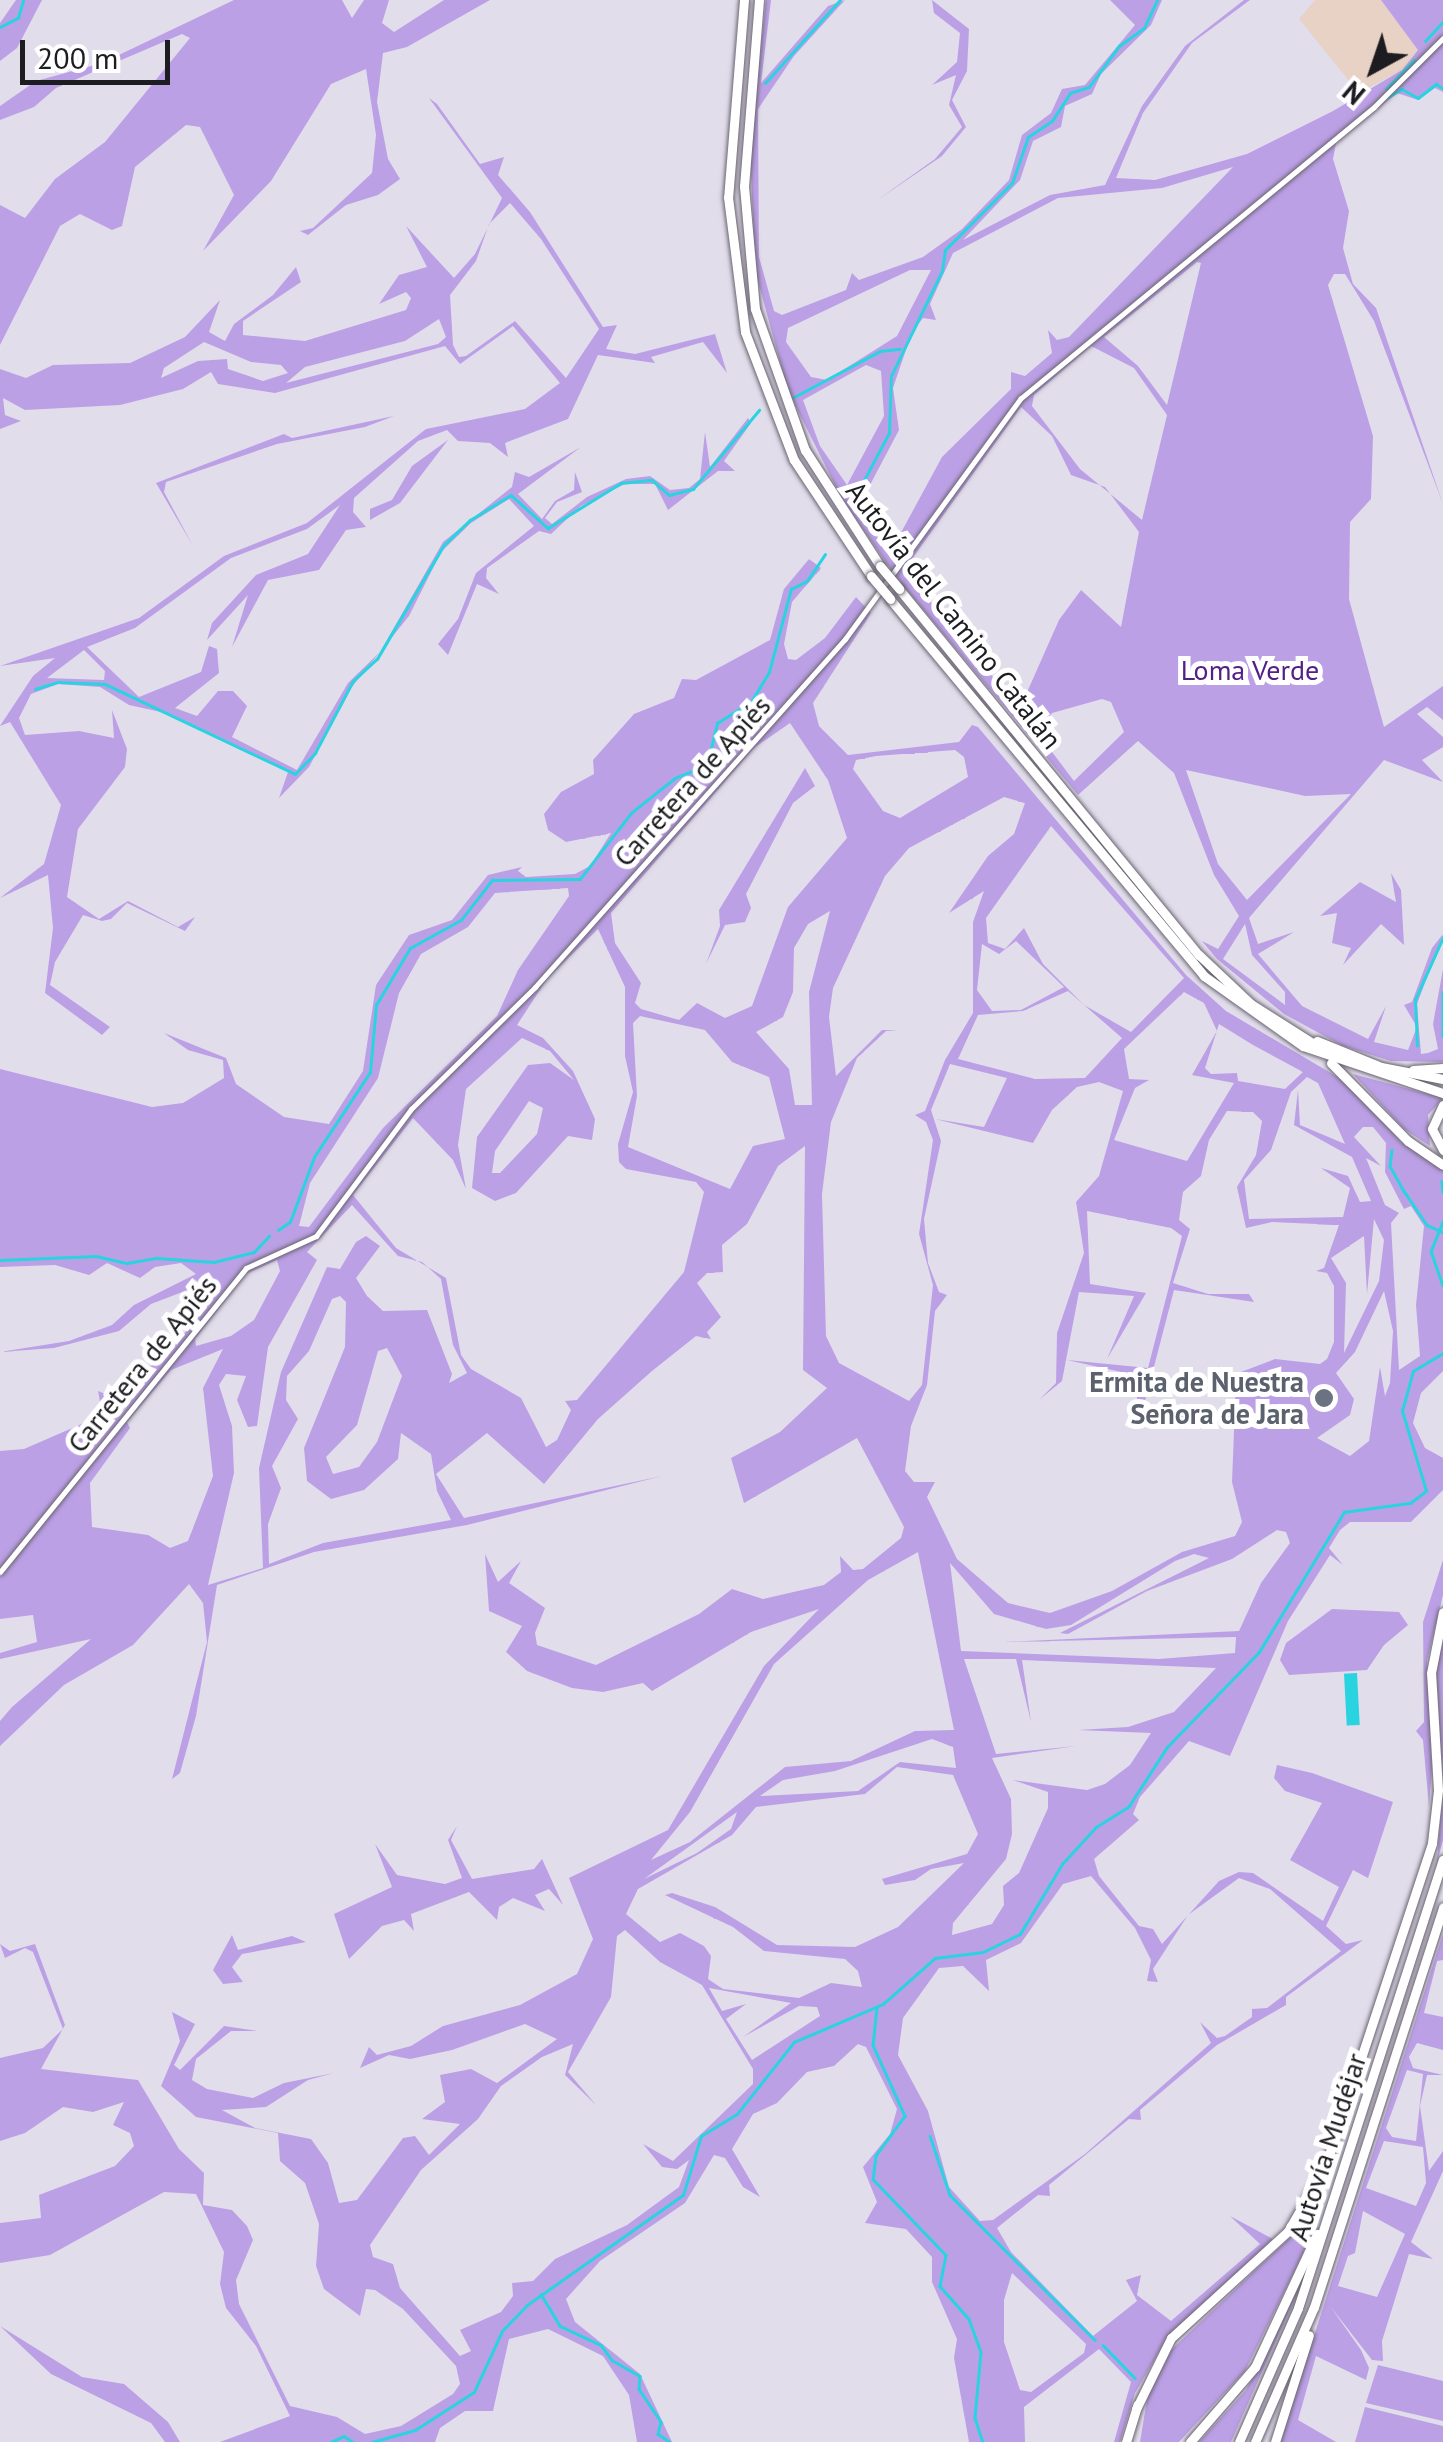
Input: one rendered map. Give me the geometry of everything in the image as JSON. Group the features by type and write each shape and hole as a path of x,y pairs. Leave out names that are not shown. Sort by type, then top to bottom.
{"highway":[{"name":"Autovía del Camino Catalán","path":"744,0 728,198 740,308 780,434 819,504 871,576 1164,934 1242,1008 1312,1047"},
{"name":"Autovía del Camino Catalán","path":"759,0 744,186 755,309 800,440 880,566 1172,924 1242,997 1312,1047"},
{"path":"1172,924 1273,1015 1381,1066 1443,1080"},
{"path":"1312,1047 1443,1091"},
{"path":"1312,1047 1350,1077 1401,1132 1443,1157"},
{"path":"1381,1066 1443,1068"},
{"path":"1443,1105 1432,1129 1443,1157"},
{"path":"1131,2440 1137,2406 1171,2338 1288,2231 1325,2167 1432,1843 1438,1780 1431,1673 1443,1612"},
{"name":"Autovía Mudéjar","path":"1239,2442 1284,2345 1443,1860"},
{"name":"Autovía Mudéjar","path":"1255,2442 1320,2289 1443,1907"},
{"path":"1190,2442 1228,2404 1263,2353 1335,2196"},
{"path":"1275,2442 1320,2289"}],"street":[{"name":"Carretera de Apiés","path":"0,1572 236,1279 278,1252 295,1249 316,1236 410,1108 535,987 845,639 1022,398 1374,106 1443,38"}],"shaded area":[{"path":"1315,0 1381,0 1418,49 1402,70 1359,93 1299,19"}],"green space":[{"path":"16,0 42,0 17,48 0,61 0,23"},
{"path":"234,0 342,0 352,18 364,0 389,0 382,23 394,32 444,0 490,0 407,47 383,53 377,102 388,159 400,179 378,195 346,205 308,235 300,231 313,228 372,173 376,135 366,69 331,84 271,181 203,251 234,195 200,127 186,125 135,167 122,226 112,230 80,214 60,226 0,345 0,205 25,218 55,179 105,142 190,38 182,34 56,88 34,107 0,120 0,106 36,81 102,63"},
{"name":"Loma Verde","path":"766,0 771,0 761,83 828,6 845,0 794,56 758,109 759,257 774,311 782,315 846,290 852,273 859,280 923,257 962,229 1009,180 1022,135 1051,113 1062,89 1085,85 1135,25 1110,0 1162,0 1151,25 1101,74 1092,94 1065,106 1061,127 1033,141 1020,180 963,240 1050,195 1105,185 1142,106 1185,46 1244,0 1250,0 1192,43 1143,113 1116,178 1155,180 1247,154 1333,111 1402,70 1418,50 1381,0 1443,0 1443,92 1435,88 1418,100 1397,93 1336,143 1333,159 1349,211 1343,248 1353,284 1376,308 1443,504 1374,321 1345,274 1334,274 1328,285 1373,436 1371,499 1350,522 1349,599 1384,727 1443,686 1443,720 1427,707 1417,714 1443,737 1443,747 1422,760 1443,782 1384,760 1249,918 1258,944 1294,932 1258,954 1302,1006 1368,1039 1386,1006 1374,1042 1408,1050 1417,1027 1404,1005 1412,1002 1432,948 1443,934 1417,1004 1421,1054 1428,1053 1438,1049 1433,1024 1443,969 1443,1062 1391,1061 1343,1046 1284,1014 1217,959 1202,941 1218,949 1239,916 1214,875 1174,773 1138,741 1078,795 896,577 841,497 788,391 755,270 750,147","holes":["1233,167 1069,337 1057,340 1048,330 1052,353 1025,376 1011,372 1011,389 942,457 897,540 885,542 861,502 899,430 893,388 912,332 923,318 936,320 930,304 953,253 1058,198 1162,188","1197,262 1201,263 1167,405 1138,366 1104,337","910,270 931,270 897,336 827,380 811,377 786,342 788,328","1091,346 1134,368 1167,415 1142,520 1110,494 1139,532 1121,627 1081,590 1059,620 1028,690 1036,715 1031,723 904,570 1021,407 1052,436 1071,475 1100,485 1080,469 1032,406 1034,395","866,365 881,371 884,416 847,485 820,446 803,400","1102,699 1111,702 1124,732 1074,781 1040,736 1052,713","1186,770 1305,796 1351,794 1247,900 1218,864","1245,924 1252,955 1285,992 1285,1005 1223,959"]},
{"path":"932,0 969,29 967,71 952,100 966,127 942,156 876,201 935,159 962,127 949,105 956,75 932,85 957,62 960,33 934,13"},
{"path":"429,98 480,164 504,157 498,175 530,212 603,327 617,325 606,349 635,354 715,334 727,373 703,342 651,357 655,363 598,355 568,419 505,443 508,457 490,443 458,441 447,430 418,441 354,498 353,512 366,527 346,530 319,570 268,580 232,647 248,595 207,640 212,623 256,575 308,554 340,505 307,529 231,558 135,628 87,647 139,697 201,672 209,646 217,649 219,673 175,708 197,716 218,691 233,691 247,706 232,737 297,770 348,683 380,652 351,688 309,767 279,798 288,772 170,714 129,705 100,687 58,684 31,694 19,718 25,735 79,731 114,738 112,710 127,749 125,767 78,829 67,897 99,919 128,901 178,927 195,917 185,931 127,903 111,919 102,921 83,915 55,962 50,985 110,1027 102,1035 45,993 53,928 48,875 0,898 44,864 61,805 10,722 0,726 33,676 55,658 0,666 139,618 224,556 307,523 426,429 525,409 560,383 513,326 460,364 445,346 275,393 218,384 211,372 183,389 120,405 25,410 3,398 5,415 21,421 0,429 0,369 26,378 53,365 130,363 185,337 220,300 209,332 225,341 234,324 273,295 296,267 301,282 243,321 243,335 305,341 406,310 411,298 406,292 379,304 399,275 427,267 406,226 454,278 475,254 488,228 476,261 450,295 453,345 459,357 515,321 566,378 599,329 541,239 510,203 490,223 502,198","holes":["439,319 446,337 438,344 286,383 305,367 405,341","204,342 251,362 281,365 288,373 263,381 228,369 227,359 198,361 161,378 164,368","84,650 105,671 104,680 47,678"]},
{"path":"394,416 365,427 277,444 166,482 164,492 193,546 156,483 284,434 292,438"},
{"path":"748,418 751,423 724,461 735,471 718,471 668,510 655,484 625,484 581,506 551,534 539,531 487,568 486,578 499,594 477,584 448,655 438,644 458,619 476,573 534,526 509,499 471,523 441,552 409,616 380,652 443,542 512,487 515,472 529,477 581,447 518,494 542,519 555,501 574,490 575,472 582,492 557,502 545,518 552,524 587,497 626,479 650,476 670,490 689,488 700,479 705,432 710,467"},
{"path":"448,440 400,503 370,520 370,509 392,500 412,466"},
{"path":"809,559 821,568 792,602 784,644 788,659 796,660 825,638 856,597 871,613 813,703 819,726 848,755 959,742 972,725 978,727 1186,975 1226,1011 1351,1085 1401,1142 1443,1169 1443,1371 1421,1393 1413,1423 1425,1448 1443,1458 1443,1490 1411,1522 1350,1522 1340,1530 1329,1548 1343,1565 1330,1555 1288,1621 1230,1756 1189,1741 1140,1797 1133,1814 1139,1820 1094,1859 1099,1876 1139,1926 1153,1929 1162,1944 1187,1916 1153,1969 1158,1982 1147,1981 1151,1960 1135,1928 1091,1876 1063,1884 1021,1943 986,1960 989,1991 963,1966 939,1968 903,2018 898,2055 928,2111 949,2187 980,2221 993,2220 1085,2154 1211,2043 1200,2022 1217,2038 1225,2036 1252,2017 1252,2009 1267,2008 1341,1951 1270,1889 1239,1878 1189,1914 1219,1881 1239,1872 1253,1873 1323,1921 1339,1887 1290,1860 1322,1803 1285,1791 1274,1778 1277,1765 1312,1773 1393,1802 1368,1878 1353,1870 1326,1926 1346,1944 1363,1940 1286,1997 1286,2005 1217,2045 1140,2110 1141,2120 1129,2119 1049,2185 1050,2196 1038,2195 997,2228 1011,2252 1093,2336 1137,2301 1126,2280 1141,2275 1137,2295 1171,2321 1260,2244 1230,2216 1273,2239 1169,2335 1135,2393 1120,2442 1114,2442 1131,2382 1099,2349 1024,2407 1025,2442 969,2442 954,2358 957,2339 932,2282 932,2257 906,2229 865,2223 877,2202 863,2167 890,2134 897,2109 866,2047 858,2044 834,2066 807,2072 777,2103 753,2114 732,2149 760,2197 743,2187 725,2158 714,2155 685,2203 600,2261 566,2299 575,2322 640,2374 672,2442 637,2442 629,2395 603,2356 548,2329 509,2339 493,2411 465,2411 440,2428 435,2442 220,2442 290,2416 256,2346 226,2308 220,2284 224,2252 196,2194 164,2192 50,2255 0,2263 0,2223 41,2218 39,2195 115,2166 134,2146 130,2133 113,2125 124,2102 93,2112 63,2107 25,2133 0,2141 0,2058 43,2048 63,2029 41,2069 138,2080 179,2149 204,2173 203,2205 232,2210 247,2226 253,2240 236,2280 239,2304 290,2406 337,2417 365,2434 401,2426 453,2394 460,2384 456,2366 403,2309 375,2290 366,2289 360,2316 324,2289 316,2266 319,2224 305,2183 280,2161 278,2133 196,2117 161,2086 180,2041 172,2012 195,2024 174,2065 180,2070 224,2026 257,2031 231,2031 196,2059 192,2080 207,2089 253,2098 284,2083 334,2073 308,2080 266,2107 222,2110 255,2128 311,2139 328,2163 339,2203 357,2200 403,2138 415,2136 429,2155 460,2124 422,2119 445,2102 440,2075 471,2069 497,2083 557,2039 525,2024 452,2050 410,2059 389,2055 360,2068 369,2047 377,2055 411,2046 443,2026 520,2005 577,1974 593,1939 569,1878 668,1830 764,1666 819,1609 751,1632 652,1691 643,1683 603,1692 572,1688 527,1671 506,1652 522,1626 489,1611 485,1554 498,1582 521,1561 509,1583 545,1608 535,1633 537,1645 596,1665 699,1614 732,1589 763,1599 824,1585 841,1572 840,1556 853,1570 863,1569 901,1538 904,1527 857,1438 744,1503 731,1458 780,1432 827,1388 803,1370 805,1146 778,1166 747,1224 722,1245 723,1272 707,1273 697,1283 721,1317 707,1332 711,1339 696,1336 652,1371 598,1419 544,1484 487,1433 436,1474 464,1518 662,1476 467,1525 314,1552 217,1585 196,1716 180,1773 172,1779 207,1642 203,1603 189,1584 133,1645 64,1685 0,1746 0,1721 91,1639 0,1659 0,1653 37,1642 33,1615 0,1619 0,1451 24,1449 93,1419 101,1407 98,1391 108,1395 130,1367 137,1374 164,1358 213,1299 208,1286 198,1286 151,1304 119,1331 54,1348 0,1352 69,1341 112,1325 134,1305 196,1274 181,1263 155,1267 140,1278 107,1263 89,1275 55,1265 0,1267 0,1069 152,1107 183,1103 224,1078 223,1060 188,1050 164,1033 226,1058 236,1084 284,1117 329,1124 363,1071 376,985 409,935 452,920 488,875 522,867 518,871 526,877 575,874 590,866 611,833 566,842 548,830 544,814 561,792 594,774 593,760 634,714 674,698 682,679 696,680 770,640 784,589","holes":["790,723 828,780 847,838 788,907 752,1006 725,1018 697,1003 679,1020 641,1009 635,1003 641,983 615,943 611,913 754,748","955,750 964,757 968,777 900,818 883,811 853,769 856,760","1004,797 1025,803 1014,834 988,856 949,913 984,891 973,922 973,1013 945,1060 925,1111 915,1115 926,1122 933,1140 919,1234 933,1285 922,1385 909,1401 839,1363 826,1336 822,1194 831,1122 857,1058 886,1031 898,1030 882,1030 836,1076 829,1017 833,988 885,876 909,848","1051,826 1184,978 1131,1032 1084,1005 1122,1038 1085,1078 1035,1079 958,1059 978,1015 1023,1011 1068,991 1083,1004 1043,964 1024,928 1005,949 988,943 986,918","568,888 569,896 518,970 497,1016 383,1128 309,1227 299,1226 310,1183 378,1078 399,993 421,954 468,927 495,893","830,911 809,992 812,1105 795,1105 789,1069 756,1032 783,1017 793,992 794,948 808,924","598,929 625,987 625,1056 633,1092 618,1144 619,1162 626,1169 696,1182 704,1192 684,1272 577,1400 565,1401 571,1410 557,1440 546,1447 521,1398 471,1369 461,1355 446,1278 427,1267 441,1279 453,1345 467,1373 449,1383 452,1374 427,1310 383,1311 367,1296 356,1278 380,1246 366,1236 356,1242 340,1269 327,1267 281,1372 259,1468 263,1568 208,1585 234,1473 232,1426 219,1385 226,1374 246,1376 237,1400 248,1427 257,1426 268,1347 317,1260 307,1252 352,1205 398,1256 417,1261 396,1248 353,1195 413,1118 453,1160 466,1189 458,1145 466,1089 522,1038 550,1051 574,1080 550,1063 528,1065 477,1137 472,1188 495,1201 516,1193 568,1136 592,1140 595,1119 573,1071 543,1038 517,1025 547,979","1016,941 1064,987 1021,1010 992,1011 977,990 982,944 999,954","1184,992 1204,1003 1217,1031 1219,1024 1303,1072 1285,1089 1238,1081 1237,1073 1211,1074 1205,1068 1216,1032 1192,1075 1234,1083 1187,1161 1114,1140 1135,1088 1149,1080 1129,1079 1124,1049","640,1016 705,1030 732,1062 769,1077 785,1139 753,1146 730,1189 628,1147 637,1096 633,1023","950,1064 1007,1078 984,1127 935,1119 1033,1143 1052,1110 1077,1087 1099,1082 1123,1091 1099,1176 1076,1202 1084,1253 1057,1333 1056,1383 1039,1400 1062,1381 1079,1292 1134,1296 1107,1359 1146,1293 1090,1284 1087,1211 1171,1228 1182,1236 1148,1368 1067,1360 1139,1376 1136,1408 1126,1423 1155,1410 1144,1405 1174,1290 1254,1302 1249,1294 1208,1294 1173,1283 1190,1229 1179,1220 1183,1192 1201,1176 1209,1140 1227,1111 1253,1112 1262,1121 1256,1155 1237,1187 1246,1228 1272,1222 1339,1225 1324,1268 1316,1271 1327,1273 1334,1286 1334,1342 1327,1359 1320,1364 1275,1359 1212,1383 1236,1380 1232,1482 1242,1522 1235,1536 1182,1552 1112,1591 1050,1613 1008,1603 957,1559 927,1497 935,1482 914,1482 905,1471 911,1426 927,1385 935,1311 947,1295 939,1292 928,1263 924,1219 941,1141 931,1110","1307,1077 1318,1083 1345,1144 1300,1125 1298,1090 1294,1125 1352,1157 1371,1201 1360,1202 1348,1176 1321,1168 1350,1188 1343,1217 1249,1219 1244,1180 1271,1150 1291,1092","529,1101 543,1108 537,1134 500,1173 492,1173 495,1151","1363,1127 1373,1127 1386,1143 1385,1172 1404,1209 1411,1206 1424,1226 1416,1305 1420,1356 1399,1370 1391,1223 1399,1213 1385,1205 1366,1158 1381,1166 1354,1137","1374,1219 1384,1240 1379,1281 1344,1353 1346,1283 1331,1258 1364,1236 1367,1294","277,1260 280,1271 254,1320 231,1336 196,1346 195,1339 246,1274","1384,1291 1393,1331 1390,1383 1385,1396 1380,1367 1369,1441 1350,1456 1317,1438 1350,1415 1354,1399 1336,1373 1355,1352","340,1296 346,1302 345,1347 304,1448 307,1481 331,1499 364,1490 398,1459 401,1433 431,1454 437,1491 451,1520 323,1543 269,1564 268,1524 281,1488 272,1466 298,1419 286,1400 287,1376 309,1351 332,1299","387,1348 402,1376 377,1442 359,1467 333,1474 326,1457 357,1425 378,1351","223,1349 203,1388 213,1476 188,1541 170,1548 148,1535 92,1527 90,1483 130,1428 127,1422 171,1370","148,1377 120,1416 107,1421 118,1391","1277,1530 1286,1532 1290,1543 1261,1583 1239,1631 1003,1642 1236,1637 1235,1653 1159,1659 961,1651 950,1563 994,1614 1046,1629 1071,1625 1175,1561 1194,1554 1209,1558 1060,1633 1068,1634 1147,1591 1232,1559","918,1552 954,1730 915,1731 851,1761 785,1767 690,1842 651,1860 690,1812 774,1664 868,1580","964,1659 1016,1659 1031,1722 1022,1660 1216,1668 1174,1712 1128,1727 1078,1730 1151,1733 1130,1765 1105,1784 1087,1790 1013,1780 1048,1792 1048,1808 1019,1873 1003,1886 1004,1905 992,1924 952,1935 953,1923 1006,1859 1012,1834 1011,1799 992,1758 1076,1746 996,1754","932,1739 953,1747 956,1768 900,1762 858,1791 760,1796 783,1780 835,1771","897,1767 953,1775 978,1834 967,1854 882,1879 885,1885 915,1880 931,1869 964,1863 898,1927 855,1947 777,1945 715,1907 672,1893 665,1895 733,1927 764,1951 845,1959 858,1971 862,1987 831,1983 799,1998 723,1989 708,1979 711,1956 704,1946 680,1933 660,1942 626,1914 638,1889 732,1835 756,1807 865,1794","737,1812 731,1829 697,1853 644,1879","625,1930 660,1962 702,1985 753,2069 753,2084 673,2161 643,2144 662,2167 677,2169 689,2160 679,2187 627,2225 555,2259 533,2281 512,2283 513,2296 501,2312 460,2330 471,2351 460,2356 400,2288 393,2264 373,2257 370,2245 421,2170 478,2119 501,2086 542,2057 573,2044 565,2075 596,2105 568,2072 611,1997 617,1936","709,1988 791,2003 743,2037 799,2006 817,2007 820,2016 752,2060 726,2019 746,2004 722,2011","1012,2273 1086,2344 1084,2353 1031,2392 1020,2390 1004,2342 1004,2300"]},
{"path":"805,768 815,786 793,803 746,894 751,908 745,922 725,925 706,964 720,926 719,910"},
{"path":"1391,873 1401,890 1404,945 1381,924 1343,965 1351,948 1332,943 1337,913 1320,916 1360,882 1396,902"},
{"path":"1353,1074 1443,1098 1428,1115 1430,1146 1404,1129"},
{"path":"1443,1560 1443,1595 1427,1660 1432,1767 1429,1807 1423,1740 1416,1731 1424,1722 1423,1622"},
{"path":"1332,1609 1399,1612 1408,1625 1384,1645 1367,1670 1289,1675 1280,1660 1286,1643"},
{"path":"1443,1630 1443,1784 1436,1669"},
{"path":"1443,1784 1443,1840 1437,1862"},
{"path":"457,1826 451,1840 472,1879 534,1869 542,1859 563,1905 549,1889 535,1895 545,1911 513,1898 499,1907 497,1920 469,1892 411,1914 414,1931 404,1920 382,1926 349,1959 334,1914 392,1887 375,1844 397,1875 445,1884 462,1878 448,1840"},
{"path":"1443,1934 1443,1960 1437,1961 1424,2013 1443,2017 1443,2050 1417,2043 1409,2057 1413,2068 1443,2075 1427,2075 1420,2106 1429,2171 1443,2151 1443,2171 1411,2242 1433,2259 1409,2254 1382,2341 1383,2361 1372,2360 1330,2306 1361,2350 1369,2368 1366,2380 1316,2356 1298,2420 1336,2442 1280,2442","holes":["1407,2070 1423,2074 1416,2141 1392,2137 1386,2128","1384,2141 1423,2147 1426,2183 1416,2206 1366,2188","1363,2211 1405,2234 1377,2297 1338,2286 1348,2256 1355,2253"]},
{"path":"232,1935 238,1950 292,1936 306,1942 242,1954 232,1967 243,1982 223,1984 213,1970"},
{"path":"0,1944 10,1951 35,1944 65,2025 63,2029 33,1952 25,1948 5,1958"},
{"path":"1340,2140 1303,2254 1245,2371 1179,2442 1140,2442 1148,2394 1169,2352 1300,2228"},
{"path":"1300,2286 1231,2442 1199,2442 1246,2390"},
{"path":"0,2326 82,2377 124,2384 168,2422 180,2442 165,2442 151,2423 51,2374"},
{"path":"1378,2365 1443,2381 1443,2421 1366,2403"},
{"path":"1365,2407 1443,2426 1443,2442 1355,2442"}],"water":[{"path":"1357,1673 1360,1725 1347,1726 1344,1674"}],"waterway":[{"path":"0,27 18,18 23,0"},
{"path":"765,83 840,0"},
{"path":"854,499 889,433 891,376 942,271 945,250 1012,183 1028,137 1052,121 1070,93 1089,87 1119,46 1144,28 1157,0"},
{"path":"1425,41 1443,22"},
{"path":"1386,89 1414,60"},
{"path":"1388,97 1402,89 1418,98 1436,84 1443,88"},
{"path":"794,397 880,351 900,349"},
{"path":"35,689 58,682 105,684 295,774 315,753 353,681 377,659 444,545 470,520 511,495 548,528 621,483 652,480 669,495 693,489 759,410"},
{"path":"278,1230 290,1222 314,1157 370,1072 376,1005 410,948 461,920 492,880 580,879 631,813 675,778 707,765 717,723 751,702 769,672 791,589 807,581 825,554"},
{"path":"1417,1046 1415,1000 1443,937"},
{"path":"1443,992 1443,1036"},
{"path":"1392,1150 1390,1166 1404,1191 1427,1225 1443,1232"},
{"path":"1442,1181 1443,1192"},
{"path":"1443,1222 1431,1251 1443,1285"},
{"path":"0,1260 96,1256 127,1263 156,1258 214,1262 254,1252 269,1236"},
{"path":"372,2442 415,2430 474,2392 502,2331 527,2305 683,2195 701,2136 737,2114 794,2042 883,2004 935,1958 983,1952 1020,1934 1062,1864 1096,1827 1129,1806 1167,1747 1259,1652 1344,1512 1410,1503 1426,1491 1402,1411 1413,1371 1443,1353"},
{"path":"877,2008 873,2045 905,2116 876,2156 873,2179 946,2255 940,2286 969,2319 981,2352 975,2418 983,2442"},
{"path":"930,2136 950,2195 1095,2340"},
{"path":"541,2294 560,2326 601,2345 612,2360 640,2376 639,2389 661,2422 658,2434 670,2442"},
{"path":"1103,2345 1135,2378"},
{"path":"331,2442 344,2436 353,2442"}],"place":[{"name":"Ermita de Nuestra Señora de Jara","path":"1324,1398"}]}
